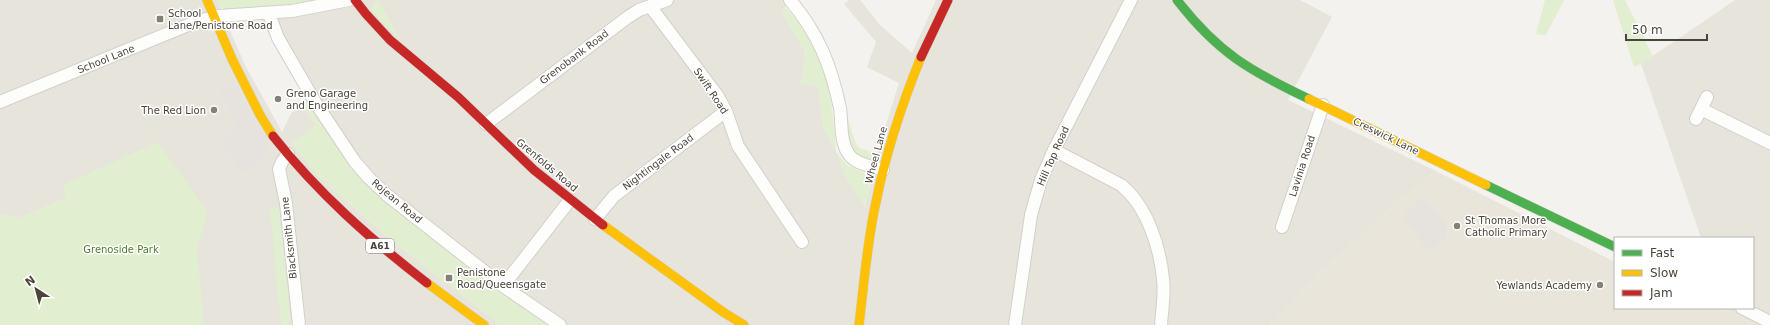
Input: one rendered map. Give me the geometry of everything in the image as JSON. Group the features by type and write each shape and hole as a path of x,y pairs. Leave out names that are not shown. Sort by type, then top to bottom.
{"main road":[{"name":"A61","path":"207,0 237,71 272,135 288,154 324,195 373,240 446,298 484,325"},
{"name":"Grenfolds Road","path":"355,0 375,26 405,54 458,98 510,148 570,200 723,312 744,325"},
{"name":"Wheel Lane","path":"859,325 870,233 883,170 909,85 928,39 948,0"},
{"name":"Creswick Lane","path":"1177,0 1206,35 1240,64 1265,78 1614,247"}],"street":[{"name":"School Lane","path":"0,102 198,21 213,17 269,14 311,9 348,0"},
{"name":"Grenobank Road","path":"486,124 628,17 650,6 667,0"},
{"path":"790,0 804,16 828,62 840,108 847,152 856,161 883,170"},
{"name":"Hill Top Road","path":"1015,325 1031,214 1041,180 1054,150 1131,0"},
{"name":"Swift Road","path":"650,6 717,95 726,111 738,146 802,242"},
{"name":"Rojean Road","path":"269,14 278,38 300,77 355,162 387,195 503,286 560,325"},
{"path":"1707,97 1699,114 1769,142"},
{"name":"Lavinia Road","path":"1282,227 1323,106"},
{"name":"Nightingale Road","path":"595,219 620,191 726,111"},
{"path":"1054,150 1121,185 1130,192 1136,201 1149,224 1158,251 1162,272 1164,298 1161,325"},
{"name":"Blacksmith Lane","path":"288,154 282,162 280,169 286,203 299,325"},
{"path":"503,286 570,200"},
{"path":"1744,309 1770,322"}],"shaded area":[{"path":"0,0 217,0 245,65 282,132 292,112 302,105 316,125 317,175 387,237 501,325 0,325"},
{"path":"321,0 793,0 782,12 804,50 805,63 801,83 818,86 824,129 865,207 877,153 899,83 867,67 876,42 844,4 849,0 860,0 881,26 912,53 936,0 1300,0 1332,17 1288,100 1436,171 1405,196 1321,272 1271,325 553,325 426,234 355,167 306,97 255,10"},
{"path":"1735,0 1770,0 1770,325 1756,325 1725,309 1754,309 1754,237 1701,237 1641,64"},
{"path":"234,83 265,140 269,154 243,174 219,143 238,128 232,120 235,119 219,91"},
{"name":"St Thomas More Catholic Primary","path":"1436,171 1614,261 1614,309 1725,309 1756,325 1271,325 1321,272 1405,196"},
{"path":"1424,197 1447,224 1445,240 1429,251 1403,219 1405,214"}],"green space":[{"path":"217,0 321,0 241,11 222,8"},
{"path":"378,0 403,43 371,10 374,2"},
{"path":"1545,0 1564,0 1546,35 1536,34"},
{"path":"1613,0 1625,0 1653,56 1634,67"},
{"path":"785,7 798,22 821,60 830,94 836,152 824,129 818,86 801,84 805,63 804,50 782,12"},
{"path":"306,97 355,167 426,234 553,325 501,325 387,237 317,175 291,143 316,125 302,105"},
{"path":"848,118 854,139 859,148 877,153 876,157 868,160 862,159 857,155 853,148 849,132"},
{"name":"Grenoside Park","path":"158,142 208,213 197,248 204,325 0,325 0,215 2,213 18,218 66,198 63,185"},
{"path":"836,152 847,165 864,173 869,181 869,190 865,207 846,178"},
{"path":"279,207 291,325 281,325 270,208"}],"traffic: fast":[{"path":"1177,0 1207,34 1236,59 1269,79 1309,99"},
{"path":"1486,185 1614,247"}],"traffic: slow":[{"path":"207,0 232,59 260,115 273,136"},
{"path":"859,325 870,232 880,183 895,128 921,57"},
{"path":"1309,99 1486,185"},
{"path":"603,225 723,312 744,325"},
{"path":"427,283 484,325"}],"traffic: jam":[{"path":"355,0 390,40 458,97 534,170 603,225"},
{"path":"921,57 948,0"},
{"path":"273,136 326,196 365,232 427,283"}],"place":[{"name":"School Lane/Penistone Road","path":"160,19"},
{"name":"Greno Garage and Engineering","path":"278,99"},
{"name":"The Red Lion","path":"214,110"},
{"name":"St Thomas More Catholic Primary","path":"1457,226"},
{"name":"Penistone Road/Queensgate","path":"449,278"},
{"name":"Yewlands Academy","path":"1600,285"}]}
